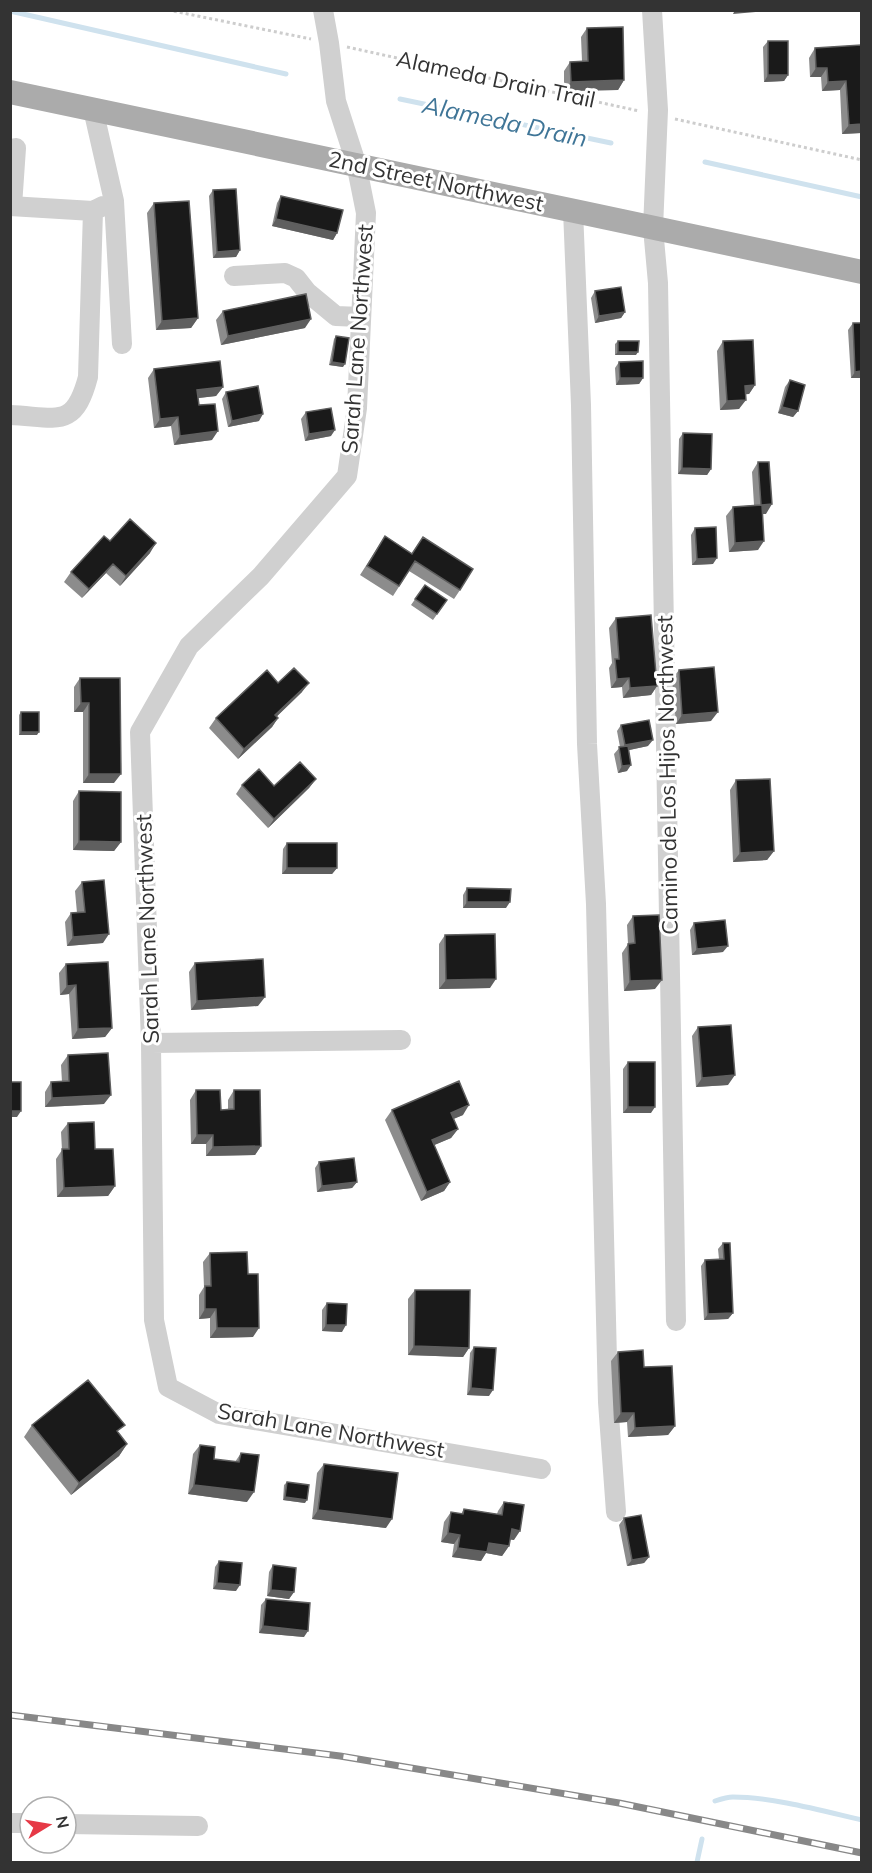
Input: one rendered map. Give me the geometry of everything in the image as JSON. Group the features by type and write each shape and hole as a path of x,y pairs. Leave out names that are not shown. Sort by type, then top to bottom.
{"main road":[{"name":"2nd Street Northwest","path":"10,92 356,163 861,273"}],"street":[{"name":"Sarah Lane Northwest","path":"323,10 336,101 356,163 366,213 357,408 347,476 261,576 189,646 140,732 151,1043 154,1320 168,1388 219,1414 540,1469"},
{"name":"Camino de Los Hijos Northwest","path":"652,10 658,110 653,228 659,295 676,1321"},
{"path":"93,109 114,201 122,344"},
{"path":"16,148 11,206 93,211 114,201"},
{"path":"573,210 581,405 587,744 596,904 604,1287 608,1402 616,1512"},
{"path":"10,415 63,418 72,412 82,398 88,377 93,211"},
{"path":"234,276 285,273 296,278 307,292 336,316 361,316"},
{"path":"151,1043 401,1040"},
{"path":"78,1824 198,1826"}],"path":[{"path":"168,10 309,39"},
{"name":"Alameda Drain Trail","path":"349,47 643,111"},
{"path":"672,118 861,160"}],"building":[{"path":"623,27 624,80 571,82 570,62 588,61 587,28"},
{"path":"768,41 788,41 788,75 768,75"},
{"path":"861,45 861,124 849,125 846,81 828,82 827,68 816,68 815,48"},
{"path":"236,189 240,250 217,252 213,190"},
{"path":"281,196 343,210 337,233 276,219"},
{"path":"189,201 198,318 162,321 154,203"},
{"path":"621,287 625,312 599,316 595,291"},
{"path":"306,294 311,319 228,336 223,311"},
{"path":"853,323 861,323 861,371 855,372"},
{"path":"336,336 349,338 345,364 332,362"},
{"path":"753,340 755,385 745,386 746,400 727,401 723,341"},
{"path":"618,341 639,341 638,352 618,352"},
{"path":"220,361 223,387 197,390 199,405 215,404 218,431 180,436 178,417 160,419 154,369"},
{"path":"643,361 643,378 620,378 619,362"},
{"path":"790,380 805,385 798,411 782,407"},
{"path":"258,386 263,414 232,421 226,392"},
{"path":"331,408 335,430 309,434 306,412"},
{"path":"683,433 712,434 711,469 682,468"},
{"path":"758,462 769,462 772,504 762,505 764,541 735,543 733,507 761,505"},
{"path":"130,519 156,543 126,576 113,564 89,589 71,572 104,536 110,541"},
{"path":"716,527 717,558 697,559 695,528"},
{"path":"385,536 412,554 423,537 473,569 460,590 415,561 399,586 367,566"},
{"path":"425,585 447,600 437,614 415,599"},
{"path":"651,615 657,686 630,688 629,678 617,679 615,659 619,659 616,618"},
{"path":"714,667 718,712 682,715 679,670"},
{"path":"294,668 309,683 275,715 278,718 244,749 216,718 267,670 278,683"},
{"path":"80,678 120,678 121,774 89,774 89,703 81,703"},
{"path":"21,712 39,712 39,732 21,732"},
{"path":"649,720 653,740 625,745 621,725"},
{"path":"628,746 631,765 622,766 619,747"},
{"path":"300,762 316,779 274,819 242,785 259,769 274,786"},
{"path":"770,779 774,851 740,853 736,780"},
{"path":"79,791 121,792 121,842 79,841"},
{"path":"287,843 337,843 337,868 287,868"},
{"path":"104,880 109,934 73,937 71,913 85,912 82,882"},
{"path":"467,888 511,889 510,902 467,902"},
{"path":"659,915 662,980 630,981 628,944 635,943 633,916"},
{"path":"725,920 728,946 697,949 694,923"},
{"path":"495,934 496,979 446,980 445,935"},
{"path":"263,959 265,997 197,1001 195,963"},
{"path":"108,962 112,1028 78,1029 76,985 67,986 66,964"},
{"path":"731,1025 735,1075 702,1078 698,1027"},
{"path":"108,1053 111,1095 52,1098 51,1082 69,1081 68,1055"},
{"path":"628,1062 655,1062 655,1107 628,1107"},
{"path":"459,1081 469,1105 451,1113 458,1129 432,1140 450,1182 427,1192 392,1110"},
{"path":"10,1082 21,1082 21,1111 10,1111"},
{"path":"196,1090 220,1090 221,1110 234,1109 234,1090 260,1090 261,1146 213,1147 213,1135 197,1135"},
{"path":"94,1122 95,1149 113,1149 115,1186 64,1188 62,1149 69,1149 68,1123"},
{"path":"354,1158 357,1182 322,1186 319,1162"},
{"path":"723,1243 730,1243 733,1313 708,1314 705,1260 724,1259"},
{"path":"247,1252 248,1274 258,1274 259,1328 217,1328 216,1309 205,1309 205,1286 211,1286 210,1253"},
{"path":"415,1290 470,1290 469,1348 414,1346"},
{"path":"327,1303 347,1304 346,1325 326,1325"},
{"path":"474,1347 496,1348 493,1390 471,1388"},
{"path":"643,1350 644,1367 672,1366 675,1426 635,1428 634,1413 621,1413 618,1352"},
{"path":"88,1380 125,1425 117,1431 127,1444 79,1483 32,1425"},
{"path":"200,1445 215,1447 214,1459 239,1462 241,1453 259,1455 254,1492 194,1485"},
{"path":"324,1464 398,1473 392,1519 318,1510"},
{"path":"287,1482 309,1485 307,1500 285,1497"},
{"path":"504,1502 524,1505 520,1531 512,1529 509,1546 489,1543 487,1552 458,1548 460,1535 448,1533 451,1512 463,1514 464,1509 502,1515"},
{"path":"641,1515 649,1557 632,1560 624,1518"},
{"path":"219,1561 242,1563 240,1585 217,1583"},
{"path":"273,1565 296,1568 294,1592 271,1590"},
{"path":"266,1599 310,1603 308,1631 263,1626"}],"waterway":[{"name":"Alameda Drain","path":"10,11 286,74"},
{"name":"Alameda Drain","path":"400,99 611,143"},
{"name":"Alameda Drain","path":"705,162 862,197"},
{"path":"715,1801 733,1797 764,1799 862,1820"},
{"path":"697,1862 702,1839"}],"railway":[{"path":"10,1715 340,1756 619,1803 862,1853"}]}
